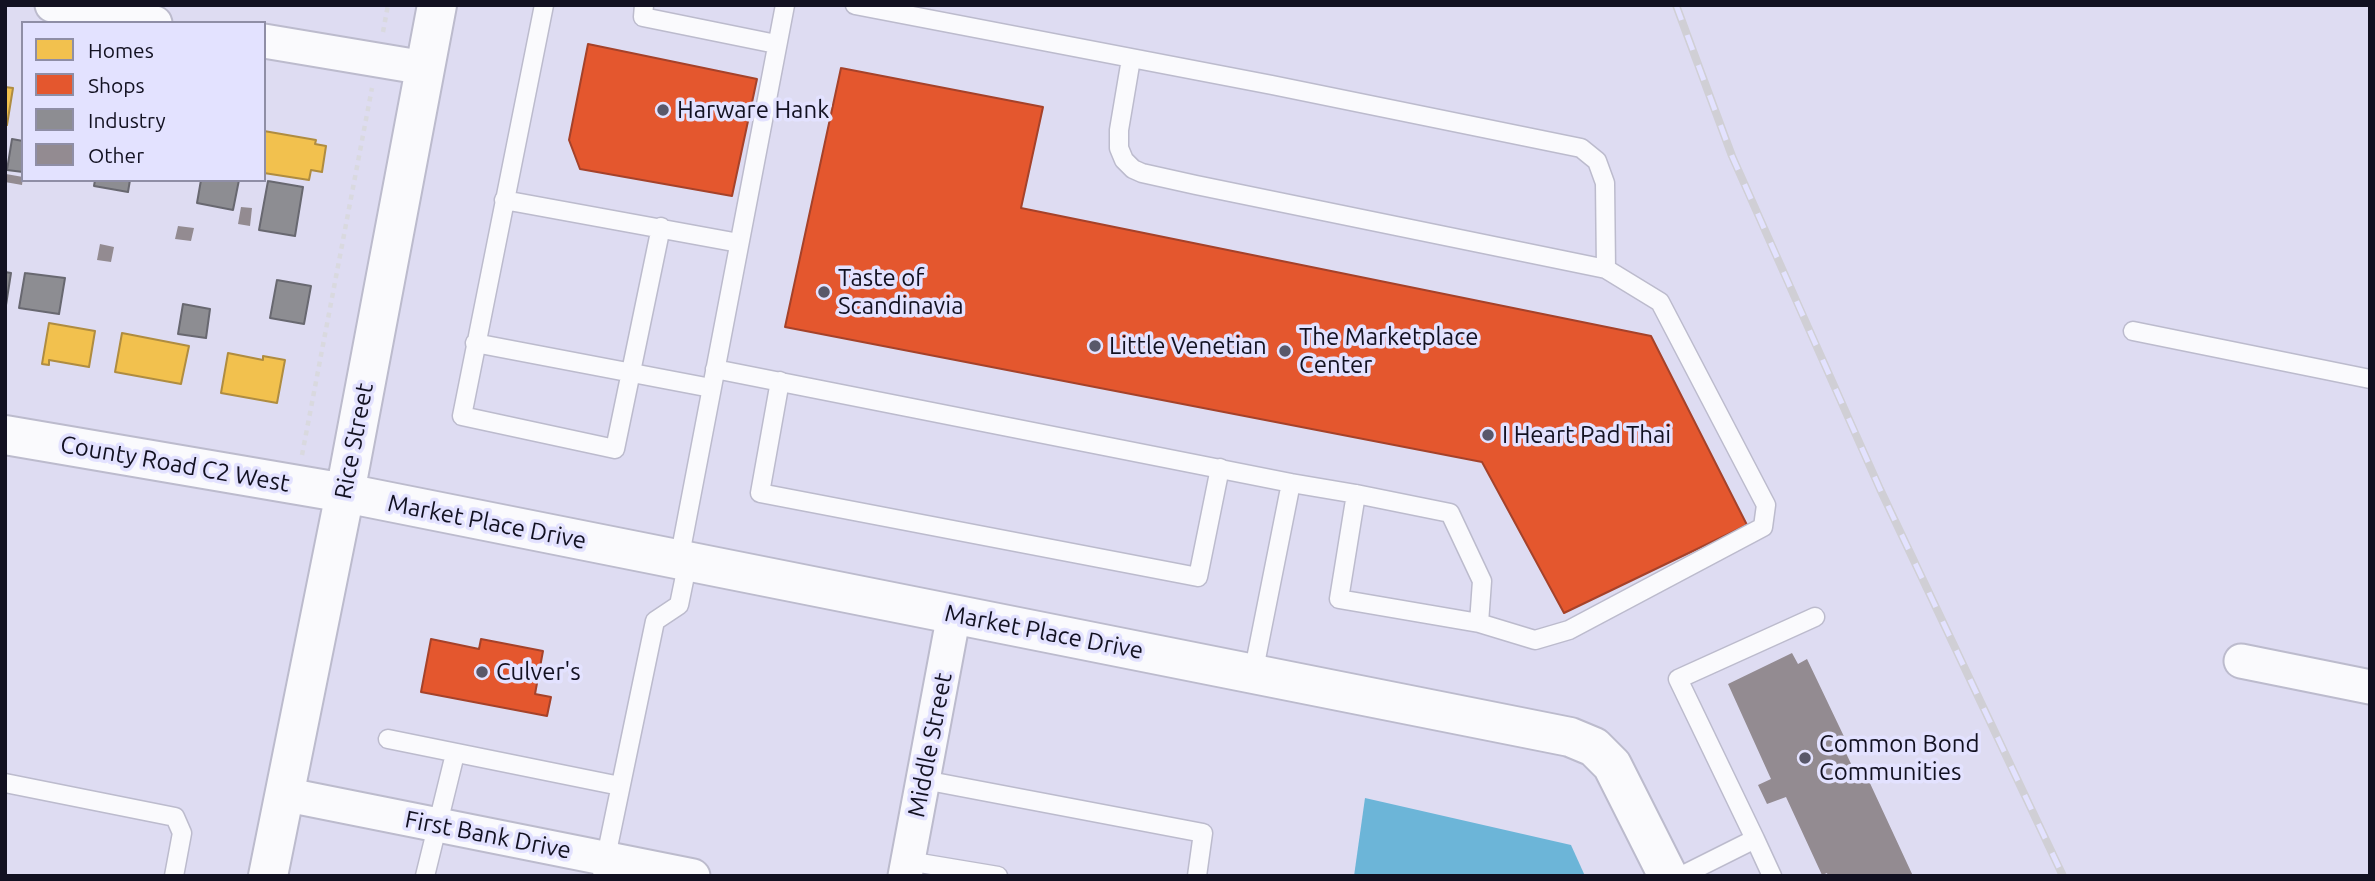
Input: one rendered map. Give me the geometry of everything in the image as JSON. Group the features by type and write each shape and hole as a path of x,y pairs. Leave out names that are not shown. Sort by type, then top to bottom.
{"street":[{"path":"51,5 143,21"},
{"name":"Rice Street","path":"268,876 345,493 437,5"},
{"path":"266,41 425,68"},
{"name":"County Road C2 West","path":"5,435 345,493"},
{"name":"Market Place Drive","path":"345,493 1581,740 1594,747 1612,765 1668,876"},
{"name":"Middle Street","path":"907,868 954,614"},
{"path":"2241,661 2370,687"},
{"name":"First Bank Drive","path":"283,794 439,825 604,867 693,876"}],"lane":[{"path":"544,5 462,416 615,449 661,227"},
{"path":"645,5 643,17 776,44"},
{"path":"604,867 654,621 679,605 711,388 785,5"},
{"path":"855,5 1581,148 1597,161 1605,183 1606,269"},
{"path":"1131,59 1119,130 1119,148 1124,160 1133,169 1606,269 1660,302 1766,505 1763,527 1569,630 1535,640 1479,623 1339,599 1356,494"},
{"path":"504,200 738,243"},
{"path":"2133,331 2370,379"},
{"path":"475,343 711,388"},
{"path":"715,369 1450,513 1482,581 1479,623"},
{"path":"780,381 760,493 1199,577 1220,468"},
{"path":"1253,674 1291,482"},
{"path":"1772,876 1678,679 1815,617"},
{"path":"388,739 620,786"},
{"path":"425,876 455,754"},
{"path":"924,780 1203,833 1197,876"},
{"path":"5,783 175,817 182,833 174,876"},
{"path":"1681,876 1755,839"},
{"path":"907,868 998,876"}],"path":[{"path":"386,19 388,5"},
{"path":"303,450 371,91"}],"water":[{"path":"1365,798 1571,845 1585,876 1354,876"}],"building: Homes":[{"path":"5,87 13,88 7,125 5,124"},
{"path":"266,131 316,140 315,144 326,146 322,172 311,170 309,180 266,173"},
{"path":"49,323 95,331 89,367 49,360 49,365 42,364"},
{"path":"122,333 189,346 181,384 115,372"},
{"path":"228,353 263,360 263,356 285,360 277,403 221,393"}],"building: Shops":[{"name":"Harware Hank","path":"588,44 757,79 732,196 580,169 569,140"},
{"name":"The Marketplace Center","path":"841,68 1043,107 1021,208 1651,336 1747,525 1564,613 1482,462 785,327"},
{"name":"Culver's","path":"431,639 479,649 481,639 543,651 535,694 551,697 547,716 421,692"}],"building: Industry":[{"path":"12,139 21,141 21,172 7,170"},
{"path":"268,181 303,187 295,236 259,230"},
{"path":"95,182 130,182 128,192 94,186"},
{"path":"201,182 239,182 233,210 197,203"},
{"path":"5,272 11,273 6,305 5,305"},
{"path":"25,273 65,278 59,314 19,308"},
{"path":"277,280 311,286 304,324 270,318"},
{"path":"183,304 210,309 206,338 178,334"}],"building: Other":[{"path":"6,174 21,177 22,182 22,185 5,182"},
{"path":"241,207 252,208 250,226 238,224"},
{"path":"178,226 194,228 191,241 175,239"},
{"path":"100,244 114,247 111,262 97,260"},
{"name":"Common Bond Communities","path":"1792,653 1798,664 1807,659 1849,747 1844,749 1854,770 1862,766 1913,876 1822,875 1786,797 1767,804 1758,785 1771,779 1728,684"}],"railway":[{"path":"1676,5 1732,156 1880,489 2063,876"}],"place":[{"name":"Harware Hank","path":"663,110"},
{"name":"Taste of Scandinavia","path":"824,292"},
{"name":"Little Venetian","path":"1095,346"},
{"name":"The Marketplace Center","path":"1285,351"},
{"name":"I Heart Pad Thai","path":"1488,435"},
{"name":"Culver's","path":"482,672"},
{"name":"Common Bond Communities","path":"1805,758"}]}
